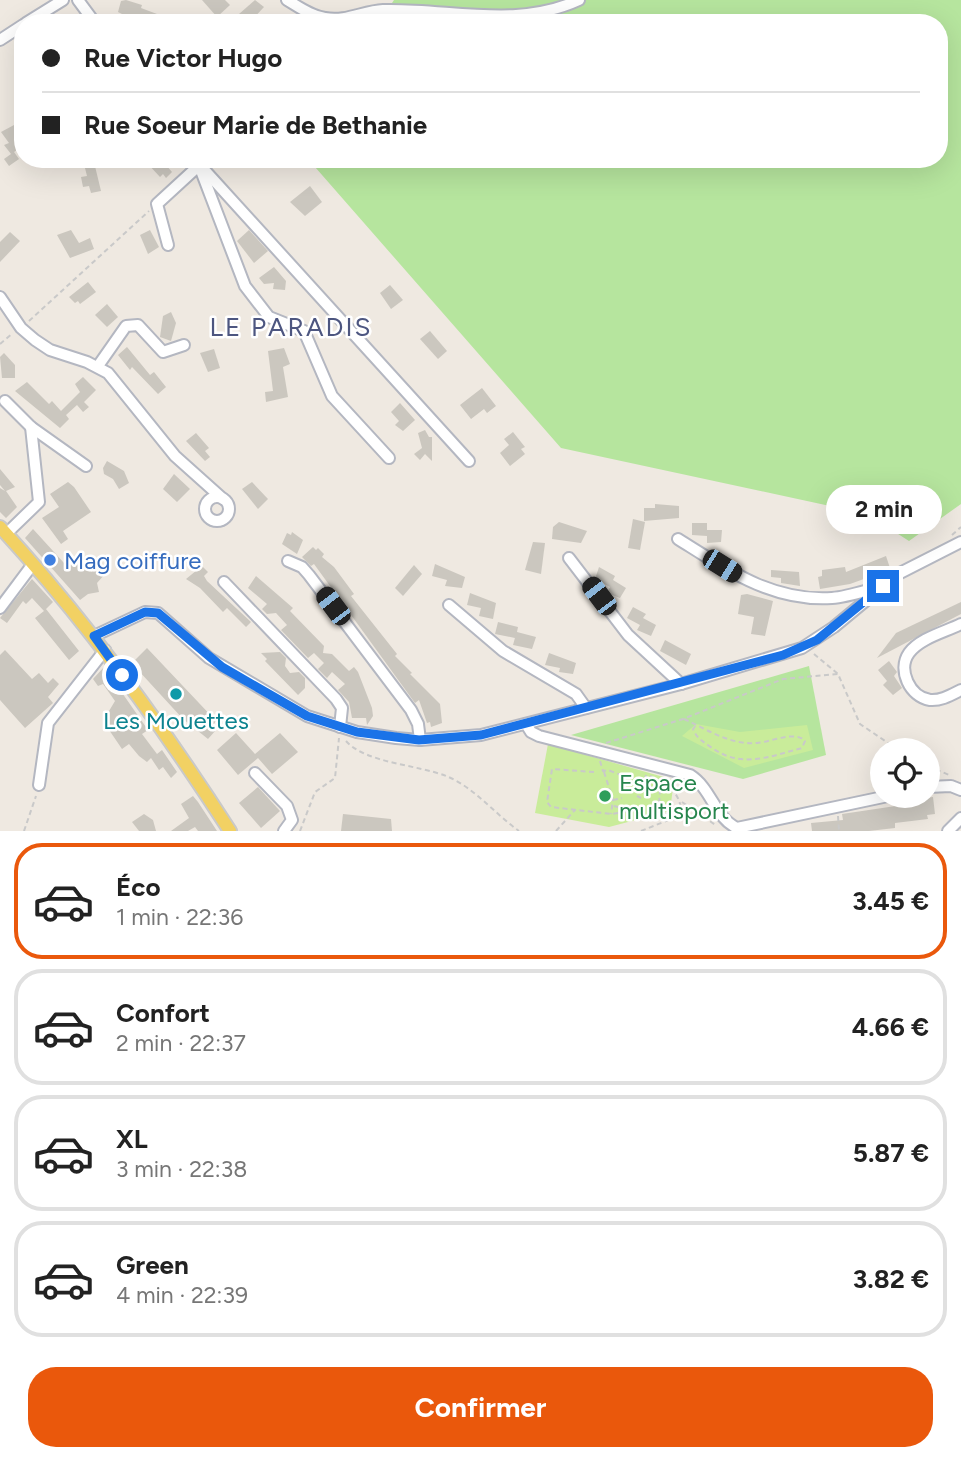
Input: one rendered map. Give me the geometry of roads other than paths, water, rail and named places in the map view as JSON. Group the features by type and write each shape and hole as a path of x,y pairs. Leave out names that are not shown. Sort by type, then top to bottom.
{"main road":[{"path":"3,530 105,650 230,831"}],"street":[{"path":"44,4 63,0"},
{"path":"287,0 313,14"},
{"path":"528,14 544,12 579,0"},
{"path":"367,14 383,10 429,14"},
{"path":"167,245 157,204 196,168"},
{"path":"205,168 245,286 269,317 304,331 332,396 389,458"},
{"path":"208,168 469,461"},
{"path":"0,298 21,328 50,351 98,366 120,386 175,456 223,499"},
{"path":"98,366 126,326 138,325 163,352 184,345"},
{"path":"5,401 31,427 86,466"},
{"path":"3,530 39,502 31,427"},
{"path":"678,539 744,580 796,598 834,598 883,586"},
{"path":"94,636 145,612 158,613 209,658 235,676 307,716 340,727 419,740 481,735 681,684 802,648 834,627 883,586 961,542"},
{"path":"569,558 628,635 681,684"},
{"path":"288,561 302,567 309,575 411,710 418,724 419,740"},
{"path":"0,608 33,564"},
{"path":"224,582 336,699 342,708 340,727"},
{"path":"449,605 503,651 576,694 586,708"},
{"path":"961,624 917,645 910,651 905,665 909,687 922,698 940,699 961,690"},
{"path":"39,785 48,723 105,650"},
{"path":"526,724 531,732 539,736 690,775 709,793 726,821 737,828 870,800"},
{"path":"255,773 288,806 292,820 284,831"},
{"path":"940,786 951,786 961,790"},
{"path":"948,831 961,818"}],"place":[{"name":"Mag coiffure","path":"50,560"},
{"name":"Les Mouettes","path":"176,694"},
{"name":"Espace multisport","path":"605,796"}],"district":[{"name":"LE PARADIS","path":"291,327"}]}
